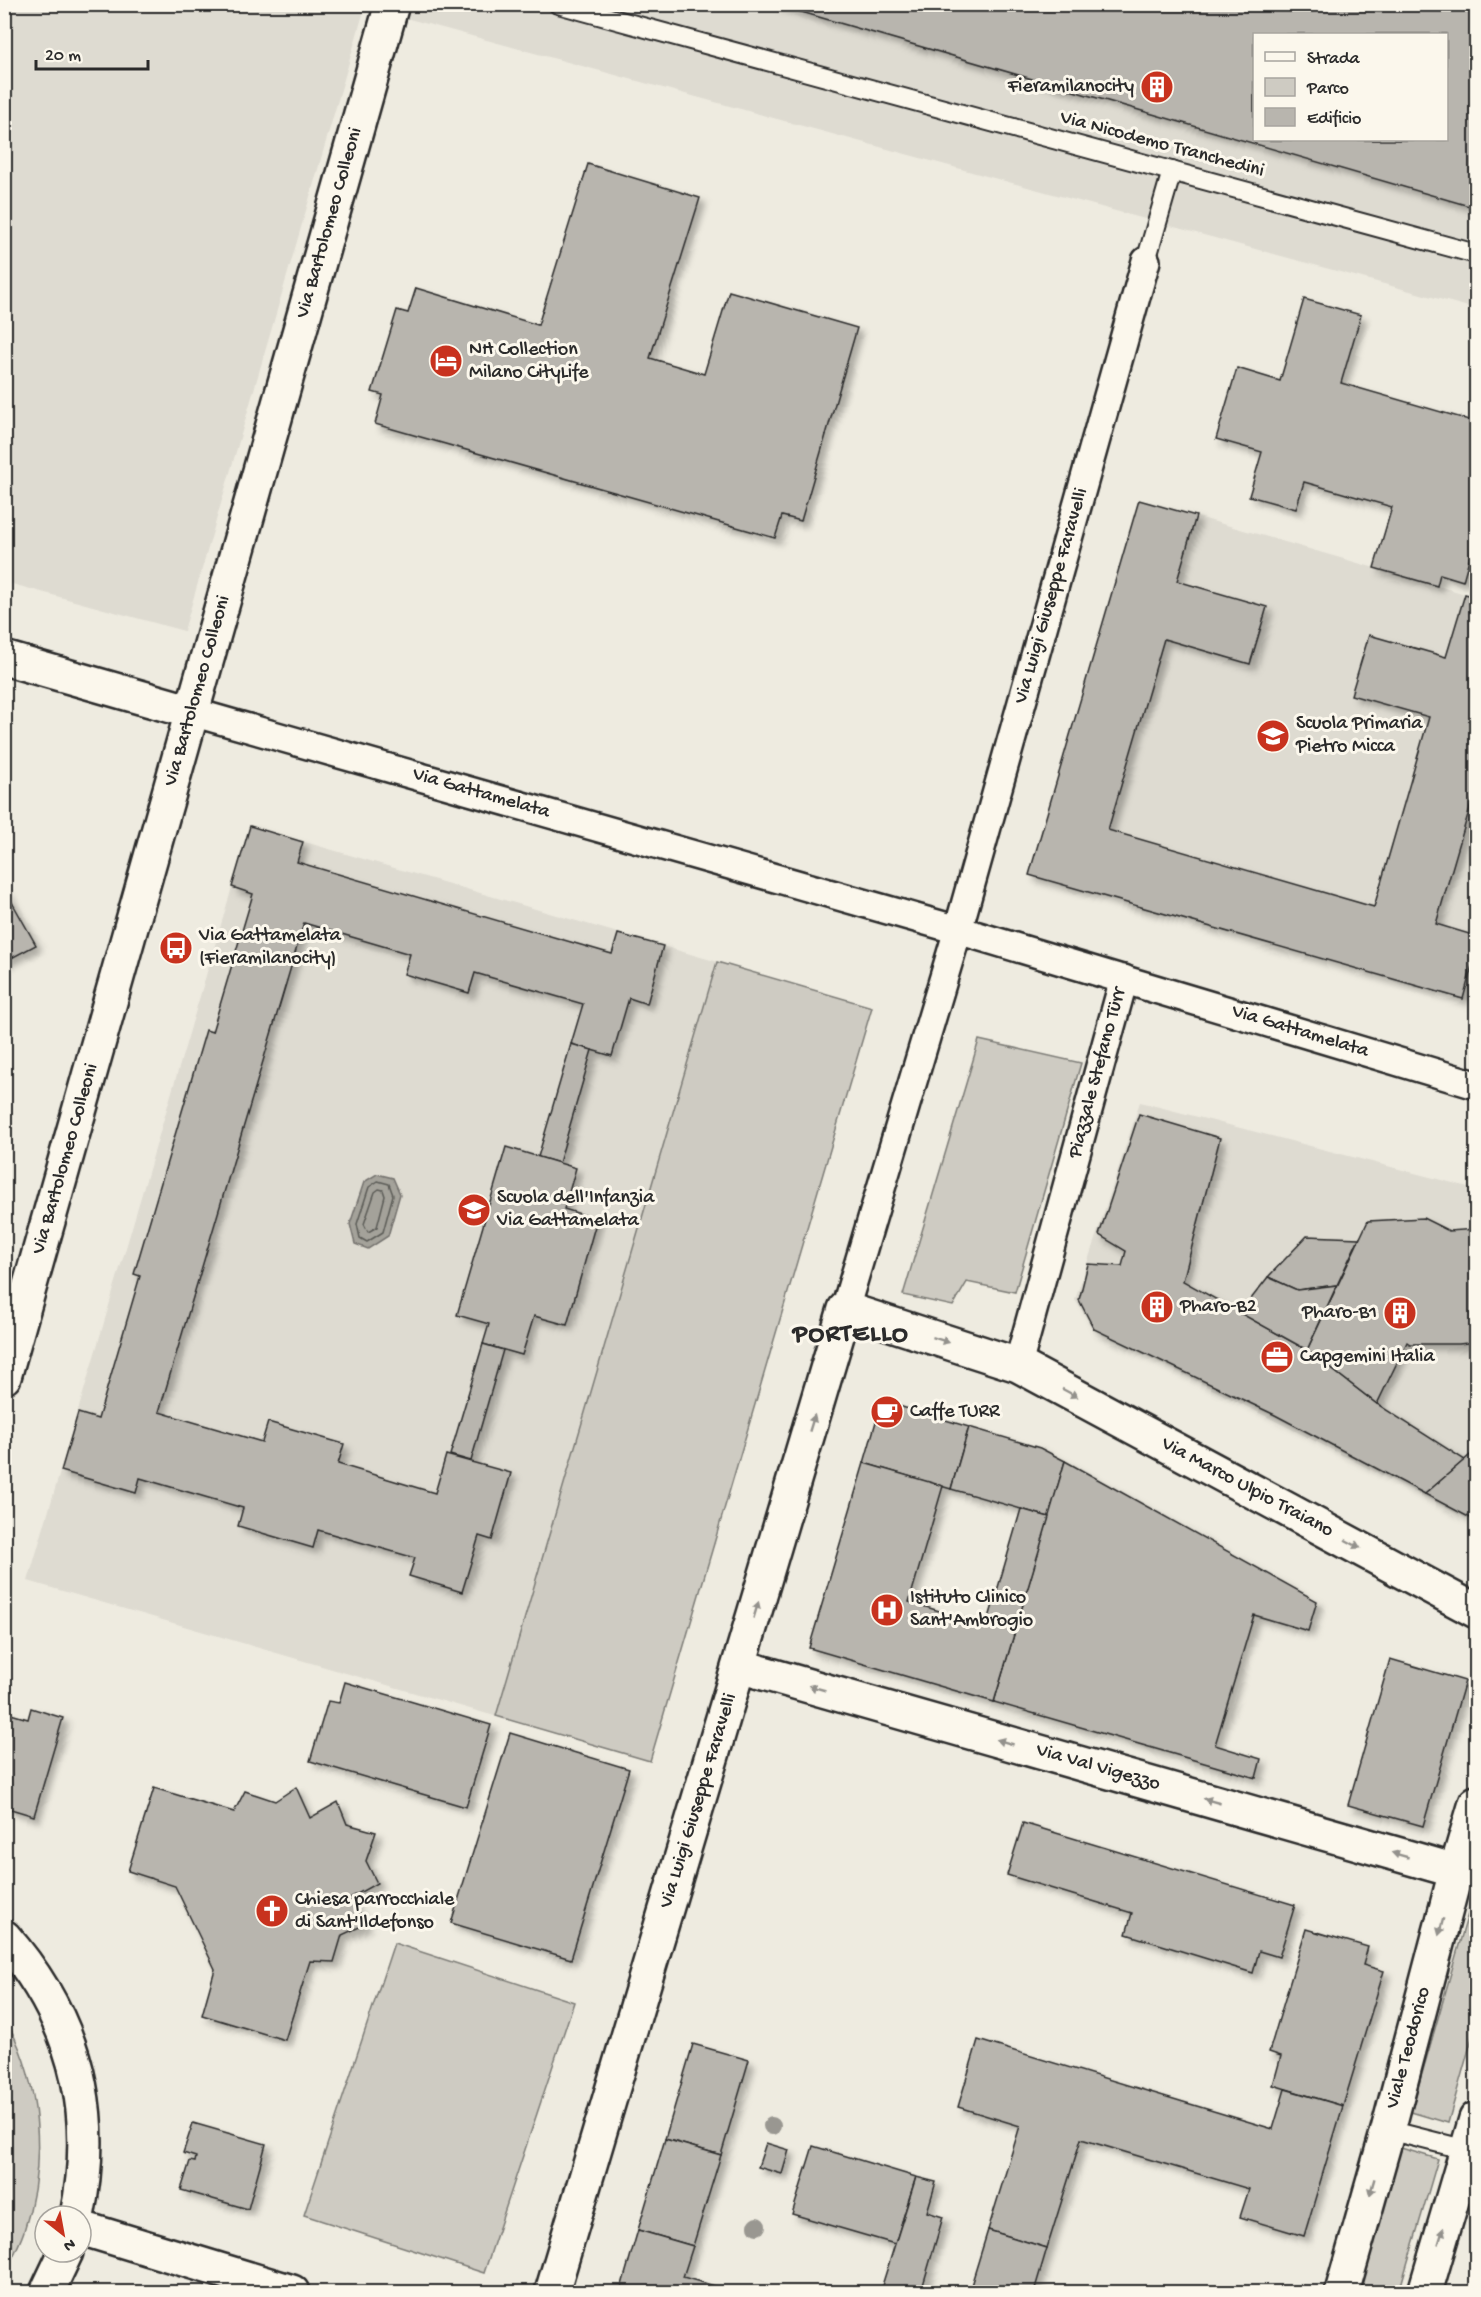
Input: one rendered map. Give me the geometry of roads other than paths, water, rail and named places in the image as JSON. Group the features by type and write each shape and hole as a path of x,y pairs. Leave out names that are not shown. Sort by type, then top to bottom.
{"street":[{"name":"Via Bartolomeo Colleoni","path":"4,1377 392,4"},
{"name":"Via Luigi Giuseppe Faravelli","path":"958,930 1146,261"},
{"name":"Via Gattamelata","path":"4,658 958,930"},
{"name":"Piazzale Stefano Türr","path":"958,930 1124,979 1018,1365"},
{"path":"958,930 845,1309 1018,1365"},
{"name":"Via Gattamelata","path":"1124,979 1476,1085"},
{"name":"Via Luigi Giuseppe Faravelli","path":"552,2292 845,1309"},
{"name":"Via Marco Ulpio Traiano","path":"1018,1365 1476,1611"},
{"name":"Via Val Vigezzo","path":"739,1666 1456,1871"},
{"name":"Viale Teodorico","path":"1341,2292 1388,2130 1476,1803"},
{"path":"4,1937 21,1956 41,1985 58,2017 71,2050 80,2084 85,2120 85,2155 79,2204"},
{"path":"1425,2292 1476,2120"},
{"path":"93,2232 292,2292"},
{"path":"47,2292 60,2264"}],"lane":[{"name":"Via Nicodemo Tranchedini","path":"558,4 1476,254"},
{"path":"1146,261 1172,171"},
{"path":"1388,2130 1467,2150"}],"water":[{"path":"377,1174 393,1178 400,1194 388,1236 368,1249 355,1244 350,1224 364,1182"}],"place":[{"name":"Fieramilanocity","path":"1157,87"},
{"name":"NH Collection Milano CityLife","path":"446,361"},
{"name":"Scuola Primaria Pietro Micca","path":"1273,736"},
{"name":"Via Gattamelata (Fieramilanocity)","path":"176,948"},
{"name":"Scuola dell'Infanzia Via Gattamelata","path":"474,1210"},
{"name":"Pharo-B2","path":"1157,1307"},
{"name":"Pharo-B1","path":"1400,1313"},
{"name":"Capgemini Italia","path":"1277,1357"},
{"name":"Caffe TURR","path":"887,1412"},
{"name":"Istituto Clinico Sant'Ambrogio","path":"887,1610"},
{"name":"Chiesa parrocchiale di Sant'Ildefonso","path":"272,1911"}],"district":[{"name":"PORTELLO","path":"851,1335"}]}
